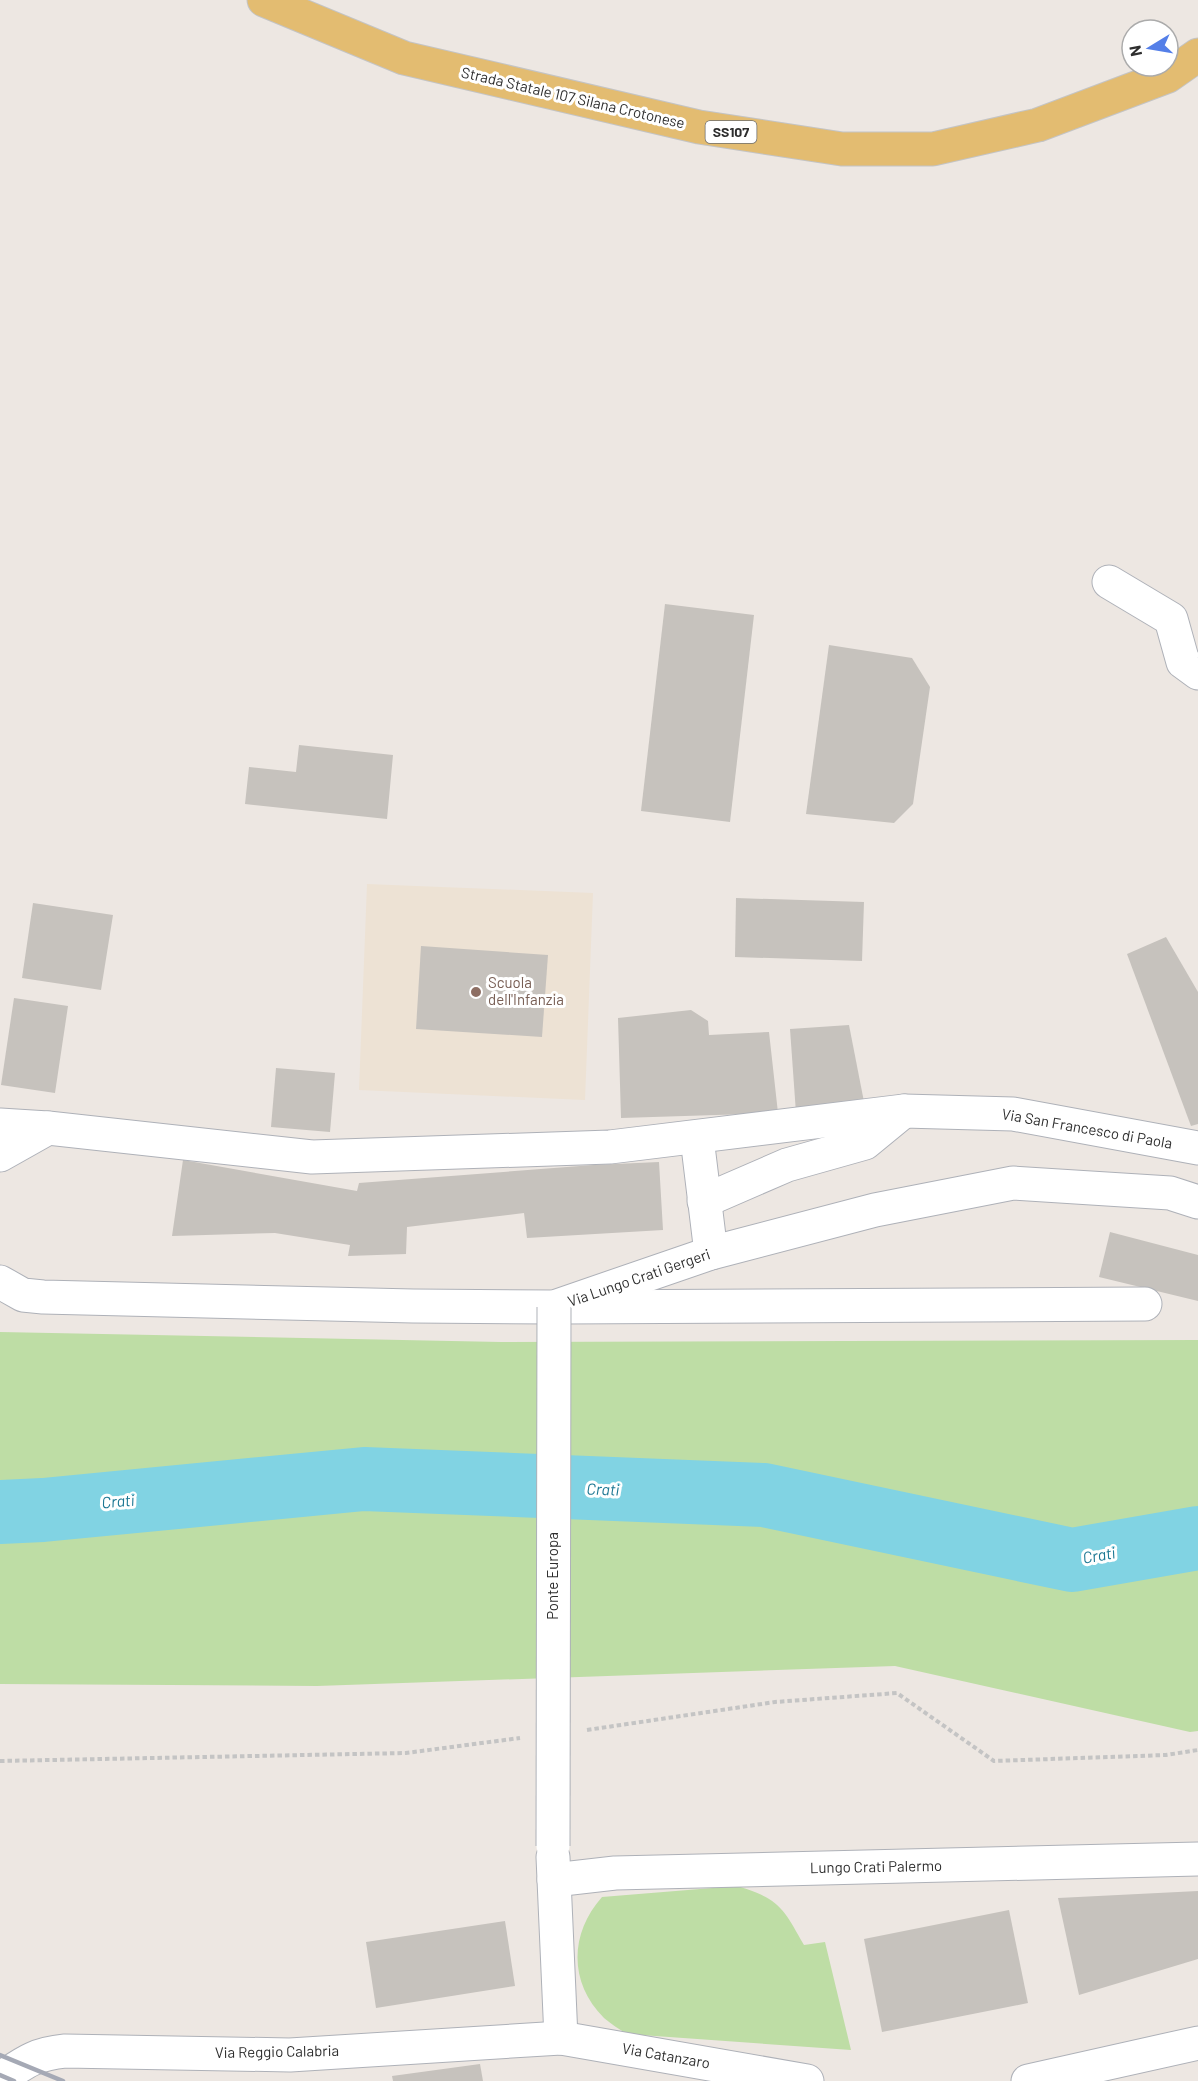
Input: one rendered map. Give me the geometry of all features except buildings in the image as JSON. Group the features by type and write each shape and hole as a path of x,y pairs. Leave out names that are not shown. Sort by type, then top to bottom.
{"main road":[{"name":"Strada Statale 107 Silana Crotonese","path":"264,0 404,58 699,127 842,149 933,149 1038,125 1168,76 1198,56"}],"street":[{"path":"1109,582 1171,619 1183,662 1198,673"},
{"path":"704,1201 787,1165 865,1143 904,1111"},
{"name":"Via San Francesco di Paola","path":"0,1125 48,1128 312,1157 610,1147 904,1111 1013,1114 1198,1148"},
{"path":"0,1155 48,1128"},
{"path":"697,1138 711,1253"},
{"name":"Via Lungo Crati Gergeri","path":"554,1307 711,1253 875,1210 1013,1183 1170,1193 1198,1202"},
{"path":"0,1282 23,1295 43,1297 554,1307"},
{"name":"Via Lungo Crati Gergeri","path":"554,1307 1145,1304"},
{"name":"Ponte Europa","path":"554,1307 553,1846 561,2038"},
{"name":"Lungo Crati Palermo","path":"554,1880 615,1873 1198,1859"},
{"name":"Via Reggio Calabria","path":"0,2079 28,2059 46,2053 66,2051 290,2055 561,2038"},
{"name":"Via Catanzaro","path":"561,2038 807,2081"},
{"path":"1028,2081 1198,2043"}],"path":[{"path":"581,1731 775,1702 897,1693 994,1761 1166,1755 1198,1750"},
{"path":"0,1761 406,1753 523,1738"}],"shaded area":[{"name":"Scuola dell'Infanzia","path":"367,884 593,893 585,1100 359,1090"}],"green space":[{"path":"0,1332 501,1342 1198,1340 1198,1731 1190,1732 895,1666 317,1686 0,1684"},
{"path":"737,1886 763,1896 779,1906 804,1945 825,1942 851,2050 627,2034 604,2018 592,2004 579,1973 579,1942 591,1911 602,1897"}],"waterway":[{"name":"Crati","path":"0,1512 43,1510 364,1479 764,1495 1072,1560 1198,1538"}],"railway":[{"path":"0,2055 63,2081"},
{"path":"0,2075 14,2081"}],"place":[{"name":"Scuola dell'Infanzia","path":"476,992"}]}
